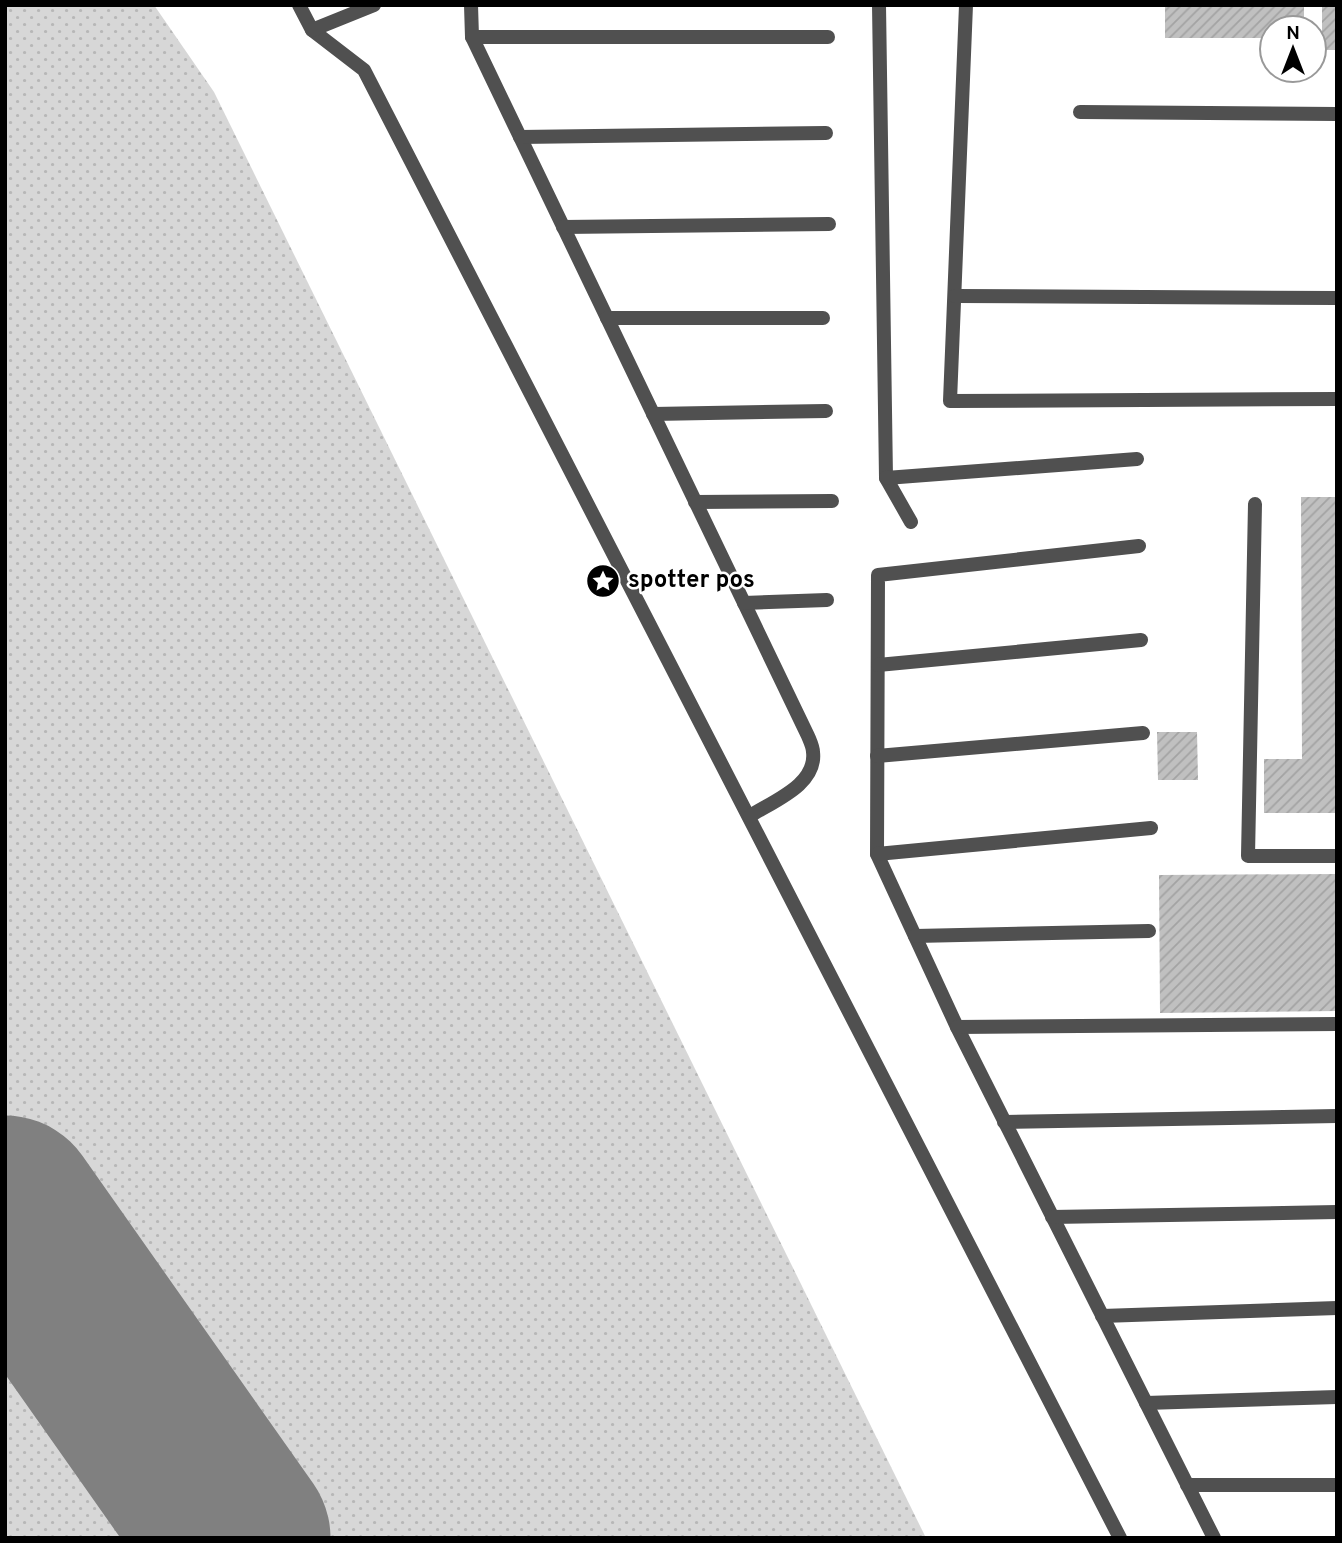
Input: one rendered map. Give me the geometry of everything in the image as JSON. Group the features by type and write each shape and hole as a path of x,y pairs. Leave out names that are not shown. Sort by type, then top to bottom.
{"lane":[{"path":"299,5 312,30 364,70 1120,1538"},
{"path":"312,30 374,5"},
{"path":"471,5 472,37 814,753 803,782 750,816"},
{"path":"879,5 886,478 911,522"},
{"path":"966,5 950,401 1337,399"},
{"path":"472,37 828,37"},
{"path":"1080,112 1337,114"},
{"path":"520,137 826,132"},
{"path":"564,227 829,225"},
{"path":"955,296 1337,299"},
{"path":"607,318 823,318"},
{"path":"653,414 826,411"},
{"path":"886,478 1137,459"},
{"path":"695,502 832,501"},
{"path":"1255,504 1248,856 1337,856"},
{"path":"1139,546 878,575 877,854 957,1027 1214,1538"},
{"path":"744,603 827,600"},
{"path":"878,665 1141,640"},
{"path":"877,756 1143,733"},
{"path":"877,854 1151,828"},
{"path":"915,936 1149,931"},
{"path":"957,1027 1337,1024"},
{"path":"1004,1122 1337,1116"},
{"path":"1052,1217 1337,1212"},
{"path":"1102,1316 1337,1308"},
{"path":"1146,1403 1337,1397"},
{"path":"1187,1485 1337,1485"}],"shaded area":[{"path":"5,5 154,5 214,92 926,1538 5,1538"}],"building":[{"path":"1165,5 1304,5 1304,14 1258,14 1258,38 1165,38"},
{"path":"1322,5 1337,5 1337,50 1328,50 1328,14 1322,14"},
{"path":"1301,497 1337,497 1337,813 1264,813 1264,759 1302,759"},
{"path":"1157,732 1197,732 1198,780 1158,780"},
{"path":"1337,874 1337,1011 1160,1013 1159,875"}],"taxiway":[{"path":"182,1460 197,1498 198,1538"}],"runway":[{"path":"5,1210 236,1538"}],"place":[{"name":"spotter pos","path":"603,581"}]}
